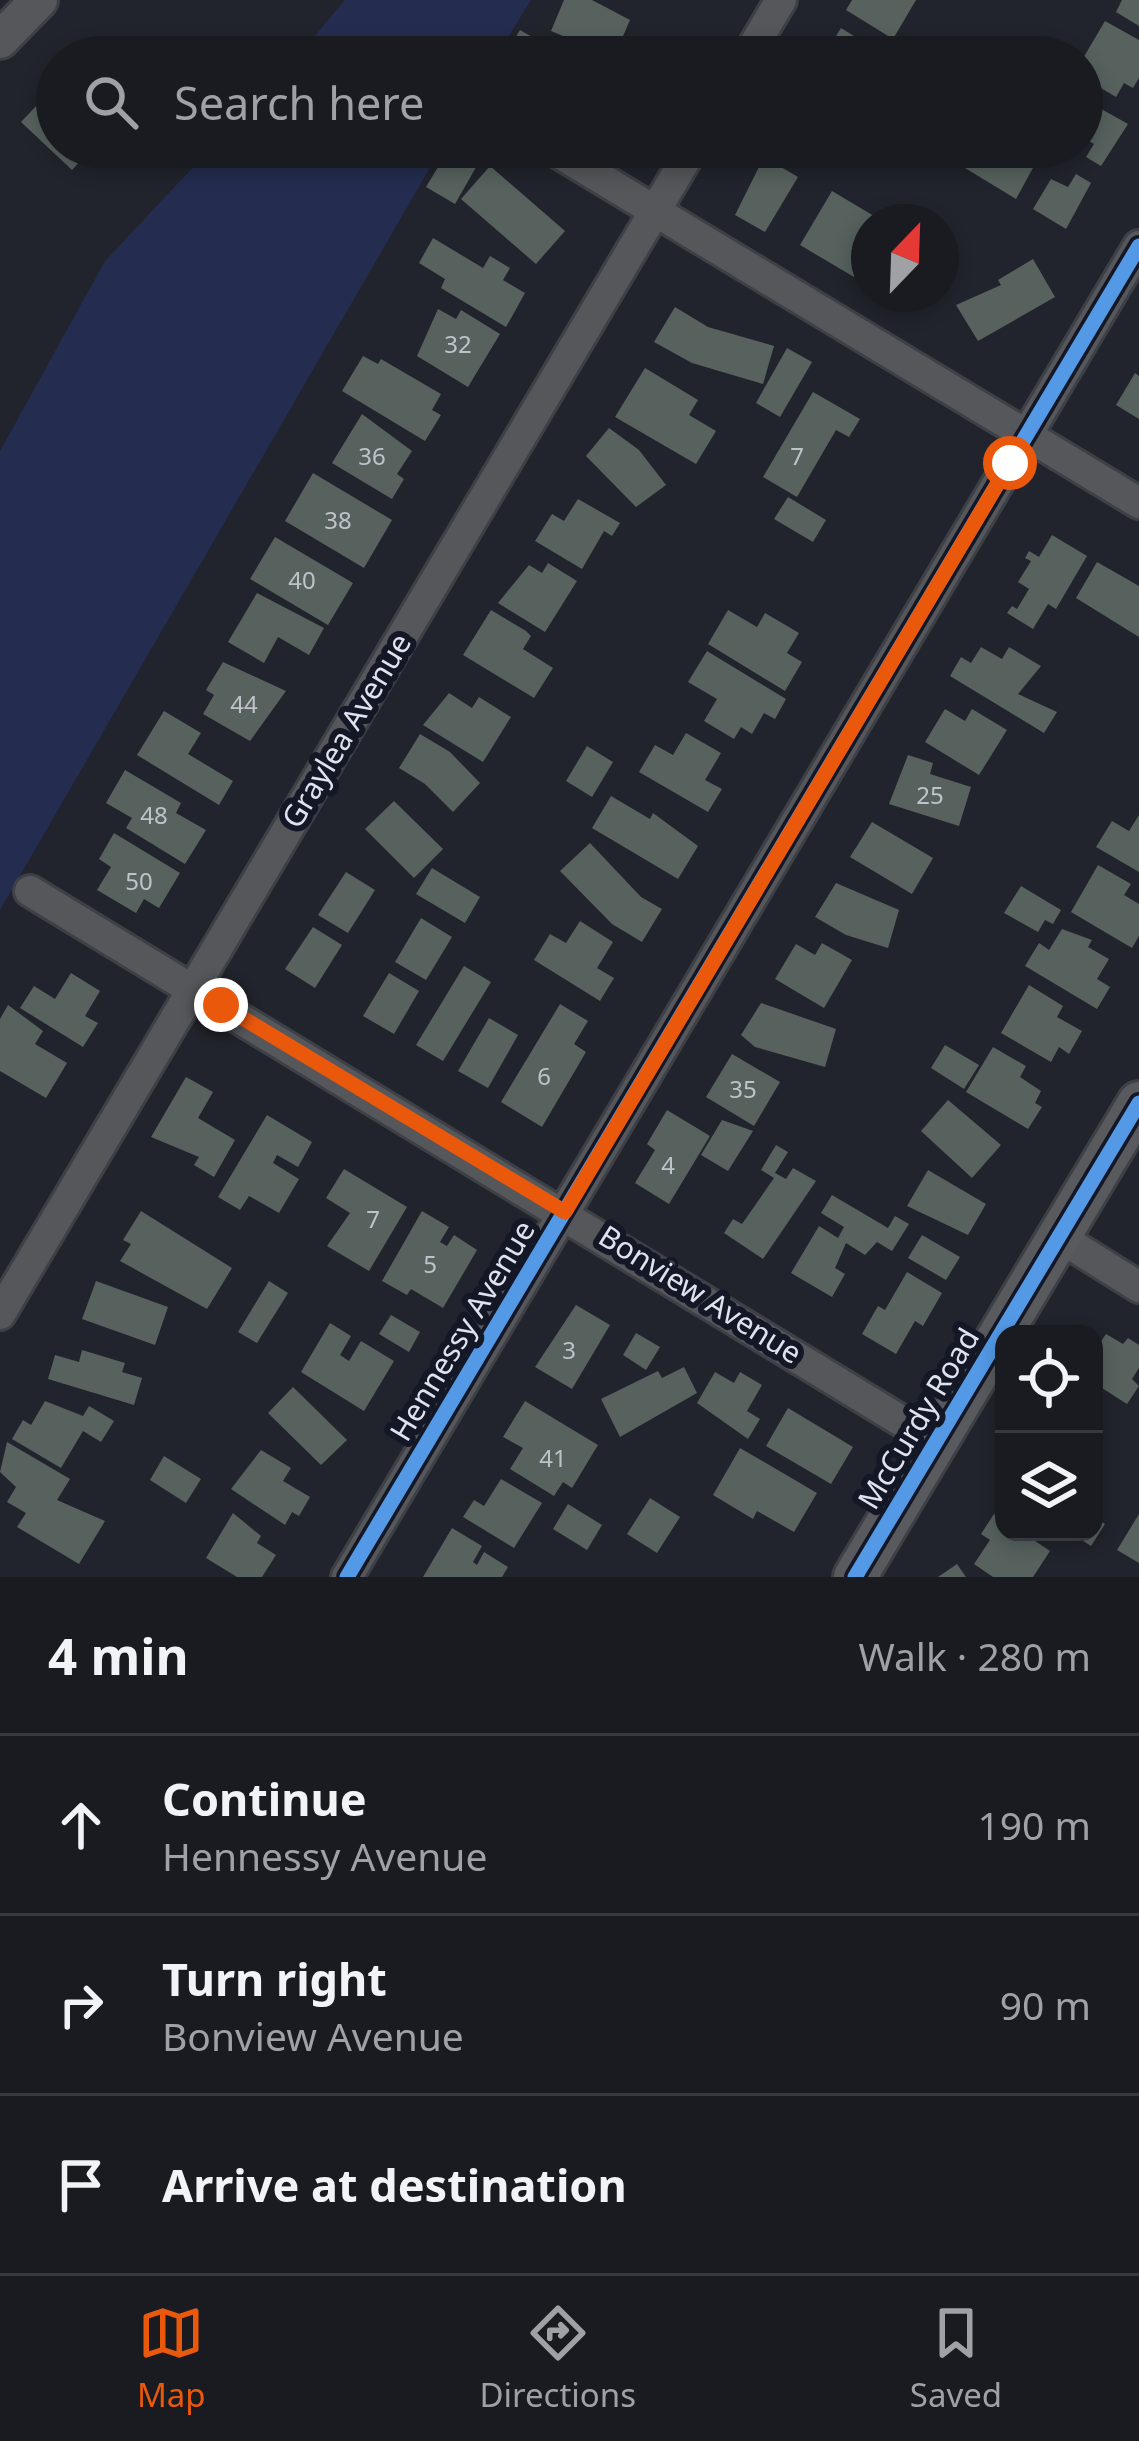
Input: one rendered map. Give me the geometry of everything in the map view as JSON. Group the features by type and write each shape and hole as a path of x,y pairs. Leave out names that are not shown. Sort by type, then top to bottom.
{"main road":[{"name":"McCurdy Road","path":"855,1577 1139,1103"}],"street":[{"path":"0,40 39,0"},
{"path":"760,36 781,0"},
{"path":"583,168 1139,503"},
{"name":"Graylea Avenue","path":"0,1314 680,168"},
{"name":"Hennessy Avenue","path":"347,1577 1139,246"},
{"name":"Bonview Avenue","path":"30,891 565,1212 936,1442"},
{"path":"1059,1237 1139,1287"}],"shaded area":[{"path":"345,0 531,0 509,36 315,36"},
{"path":"192,168 430,168 0,910 0,451 105,261"}],"building":[{"path":"564,0 592,0 630,20 623,36 563,36 551,31"},
{"path":"852,0 916,0 895,36 846,10"},
{"path":"1122,0 1139,0 1139,26 1116,12"},
{"path":"1105,21 1139,40 1139,78 1133,88 1124,83 1116,97 1103,89 1103,36 1096,36"},
{"path":"36,106 36,136 21,122"},
{"path":"1103,110 1128,124 1103,163"},
{"path":"437,168 476,168 455,204 426,187"},
{"path":"492,168 565,231 536,264 461,199"},
{"path":"758,168 783,168 798,177 765,232 735,215"},
{"path":"965,168 1033,168 1016,199"},
{"path":"1076,174 1091,183 1066,229 1033,209 1051,179 1068,187"},
{"path":"832,191 854,204 851,275 800,245"},
{"path":"433,238 483,268 490,256 510,268 503,280 525,293 506,327 441,288 445,279 419,263"},
{"path":"1033,259 1055,297 978,341 959,304 1001,285 998,280"},
{"path":"675,307 708,327 774,346 763,384 692,363 654,342"},
{"path":"438,309 456,319 461,310 500,334 468,387 417,356"},
{"path":"787,348 812,362 780,417 756,403"},
{"path":"363,356 378,364 381,359 441,394 432,410 441,415 425,441 342,391"},
{"path":"645,368 698,400 689,415 716,431 696,464 615,417"},
{"path":"1135,373 1139,376 1139,419 1116,405"},
{"path":"813,392 860,419 849,437 836,430 797,497 763,477"},
{"path":"362,414 412,451 397,474 404,479 392,499 332,463"},
{"path":"609,428 639,450 666,485 636,507 586,456"},
{"path":"313,473 392,520 364,568 285,521"},
{"path":"788,497 826,520 813,542 774,519"},
{"path":"578,499 620,523 612,536 604,531 582,569 535,541 552,514 564,521"},
{"path":"1052,535 1087,556 1056,609 1048,604 1033,629 1007,613 1012,606 1017,609 1029,589 1018,582 1031,561 1025,558 1029,551 1039,557"},
{"path":"275,537 353,583 328,625 250,579"},
{"path":"1097,562 1139,586 1139,637 1076,598"},
{"path":"548,563 577,581 545,632 498,603 529,565 542,573"},
{"path":"257,593 324,628 309,655 278,637 264,663 228,642"},
{"path":"491,610 526,631 531,636 523,649 553,668 534,698 463,655"},
{"path":"728,610 757,627 765,613 799,633 787,653 802,662 785,691 708,644"},
{"path":"981,647 1002,659 1009,647 1041,666 1018,694 1057,712 1044,733 950,676 961,657 971,663"},
{"path":"707,651 786,699 775,719 764,713 752,734 741,727 734,739 704,721 717,699 688,682"},
{"path":"223,662 286,691 250,741 203,714 214,695 206,690"},
{"path":"449,693 472,708 479,697 511,717 483,762 423,725"},
{"path":"945,709 965,721 972,709 1007,730 979,775 925,742"},
{"path":"164,711 201,733 188,754 233,781 219,805 137,755"},
{"path":"686,733 721,753 705,780 722,789 708,812 639,772 655,745 673,755"},
{"path":"420,734 450,752 480,783 453,812 425,784 399,768"},
{"path":"587,746 613,762 592,797 566,781"},
{"path":"908,755 933,763 930,774 971,787 959,826 889,804"},
{"path":"125,770 181,803 176,813 206,830 185,864 126,828 132,818 106,803"},
{"path":"611,796 650,819 653,813 698,846 678,879 592,828"},
{"path":"394,801 443,849 414,878 365,829"},
{"path":"1139,815 1139,872 1096,847 1112,821 1129,831"},
{"path":"872,822 933,858 912,894 850,857"},
{"path":"114,833 180,873 159,908 144,899 136,913 97,890 111,867 99,859"},
{"path":"590,843 641,897 662,909 642,942 612,924 560,871"},
{"path":"1098,865 1131,884 1124,895 1139,904 1139,936 1132,948 1071,912"},
{"path":"432,868 480,897 465,923 416,894"},
{"path":"346,872 375,890 348,933 318,915"},
{"path":"836,883 899,910 888,948 846,935 815,917"},
{"path":"1021,886 1061,910 1053,924 1045,920 1038,932 1004,913"},
{"path":"421,918 452,937 426,980 395,962"},
{"path":"580,921 613,942 597,968 614,978 600,1001 534,960 550,934 566,943"},
{"path":"313,927 342,945 315,988 285,969"},
{"path":"1062,929 1092,940 1088,947 1109,959 1097,979 1110,987 1097,1009 1025,966 1039,943 1049,950"},
{"path":"822,943 852,960 824,1008 775,979 796,944 815,955"},
{"path":"464,966 491,982 443,1061 416,1045"},
{"path":"71,973 100,991 85,1016 98,1023 83,1047 20,1008 34,986 55,999"},
{"path":"389,973 419,991 394,1034 363,1016"},
{"path":"1029,985 1063,1006 1057,1017 1082,1031 1069,1054 1059,1047 1051,1062 1001,1033"},
{"path":"761,1003 836,1029 825,1067 755,1047 741,1035"},
{"path":"560,1004 588,1021 574,1044 586,1052 542,1127 501,1102"},
{"path":"8,1005 43,1031 35,1044 67,1063 46,1098 0,1071 0,1019"},
{"path":"489,1018 518,1035 488,1088 458,1071"},
{"path":"945,1045 979,1065 964,1089 931,1068"},
{"path":"993,1047 1026,1066 1020,1077 1041,1091 1035,1103 1042,1107 1028,1129 966,1092"},
{"path":"732,1054 780,1082 754,1126 706,1097"},
{"path":"186,1077 213,1092 198,1118 235,1140 214,1177 194,1165 199,1157 151,1137"},
{"path":"948,1100 1001,1145 972,1178 921,1131"},
{"path":"667,1110 710,1136 669,1204 635,1183 655,1150 647,1144"},
{"path":"267,1115 312,1142 298,1167 277,1155 273,1163 299,1179 279,1213 249,1196 240,1210 218,1197"},
{"path":"722,1120 753,1131 728,1171 701,1155"},
{"path":"776,1145 788,1152 775,1173 786,1179 793,1168 816,1181 763,1259 724,1233 733,1219 742,1224 774,1178 761,1170"},
{"path":"344,1169 407,1207 369,1271 327,1246 350,1213 326,1198"},
{"path":"928,1170 986,1204 968,1235 907,1206"},
{"path":"832,1195 888,1228 895,1216 909,1224 892,1251 877,1242 865,1255 846,1243 835,1268 845,1274 832,1297 791,1273 819,1226 838,1238 844,1227 821,1213"},
{"path":"141,1211 232,1268 207,1309 120,1261 131,1244 123,1240"},
{"path":"422,1211 449,1227 440,1242 447,1246 454,1235 477,1250 443,1308 411,1289 407,1295 382,1281"},
{"path":"922,1235 960,1257 946,1280 908,1258"},
{"path":"907,1272 942,1293 923,1326 915,1321 896,1354 862,1334 878,1306 885,1310"},
{"path":"96,1281 168,1307 155,1345 82,1319"},
{"path":"269,1281 288,1293 257,1343 238,1332"},
{"path":"576,1305 610,1325 572,1389 535,1367"},
{"path":"391,1315 420,1332 409,1352 379,1334"},
{"path":"330,1323 351,1336 340,1355 349,1361 361,1341 394,1361 364,1411 301,1372"},
{"path":"636,1333 660,1347 646,1370 623,1355"},
{"path":"1106,1334 1123,1344 1128,1338 1139,1345 1139,1368 1132,1379 1139,1386 1127,1404 1103,1389"},
{"path":"82,1350 125,1363 122,1372 142,1378 134,1405 48,1379 55,1355 79,1362"},
{"path":"684,1367 697,1393 620,1437 601,1399 658,1371 662,1378"},
{"path":"715,1372 734,1383 740,1372 762,1385 747,1411 760,1419 748,1439 697,1403"},
{"path":"293,1387 347,1440 321,1465 268,1413"},
{"path":"45,1401 83,1416 89,1406 114,1421 101,1442 83,1431 61,1468 12,1439 23,1420 31,1425"},
{"path":"525,1401 598,1445 572,1488 563,1482 554,1496 510,1469 523,1448 503,1437"},
{"path":"788,1408 853,1447 831,1484 766,1446"},
{"path":"7,1442 70,1479 57,1500 105,1521 79,1564 17,1527 26,1513 7,1502 16,1487 0,1472"},
{"path":"740,1448 817,1493 794,1532 757,1511 753,1519 713,1495"},
{"path":"261,1450 291,1468 283,1481 310,1497 299,1516 292,1512 285,1525 231,1489"},
{"path":"164,1456 201,1479 186,1503 150,1480"},
{"path":"501,1479 542,1503 514,1548 463,1517 474,1500 484,1506"},
{"path":"650,1498 680,1517 657,1553 627,1534"},
{"path":"568,1504 602,1525 587,1550 553,1529"},
{"path":"233,1513 261,1536 257,1543 276,1555 262,1577 237,1577 206,1558"},
{"path":"994,1514 995,1541 1035,1541 1050,1551 1033,1577 993,1577 974,1564 990,1540 981,1534"},
{"path":"1139,1514 1139,1563 1117,1550"},
{"path":"452,1528 482,1546 473,1562 477,1565 484,1552 508,1567 502,1577 423,1577"},
{"path":"957,1564 966,1577 938,1577"}],"cycle path":[{"path":"347,1577 1139,246"},
{"path":"855,1577 1139,1103"}],"route":[{"path":"221,1005 565,1212 1010,463"}]}
